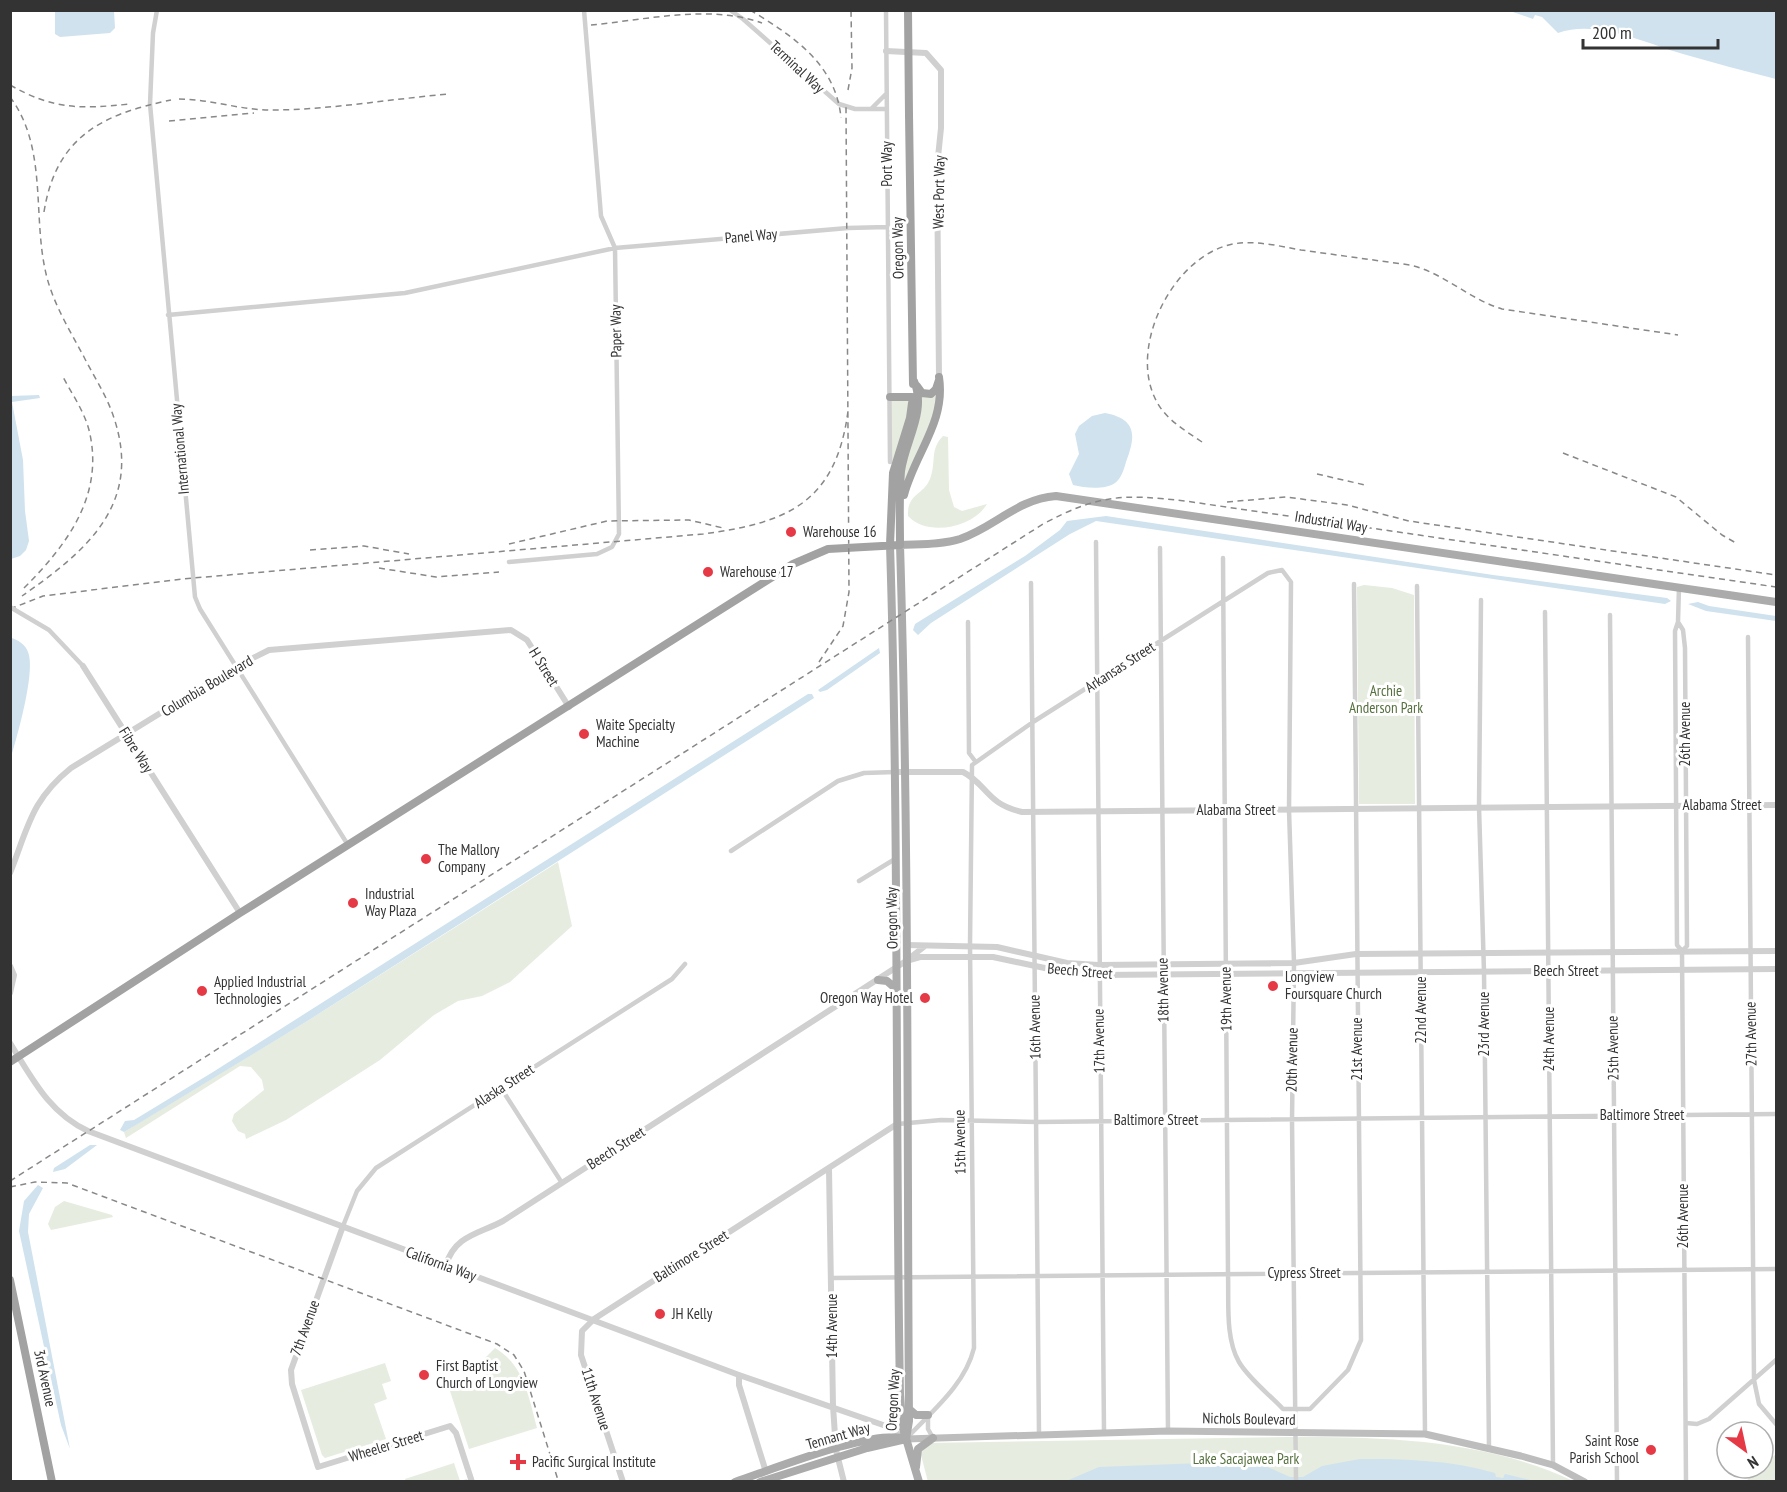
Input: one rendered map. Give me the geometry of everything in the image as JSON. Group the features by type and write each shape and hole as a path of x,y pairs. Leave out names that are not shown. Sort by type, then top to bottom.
{"highway":[{"name":"Oregon Way","path":"900,545 902,468 914,431 915,383 908,10"},
{"path":"915,383 922,393 931,394 936,389 939,377"},
{"path":"901,506 911,471 935,424 940,400 939,377"},
{"name":"Oregon Way","path":"890,545 893,472 910,418 915,383"},
{"path":"890,397 912,397"},
{"name":"Industrial Way","path":"10,1062 240,913 805,557 839,547 900,545"},
{"name":"3rd Avenue","path":"10,1280 52,1482"}],"main road":[{"name":"Industrial Way","path":"900,545 940,543 961,539 1020,505 1041,497 1056,496 1776,602"},
{"name":"Oregon Way","path":"890,545 895,772 894,969 898,1277 902,1425 906,1439"},
{"name":"Oregon Way","path":"900,545 905,772 909,1277 909,1409 906,1439"},
{"path":"894,969 901,982 901,995 906,1000"},
{"path":"878,980 887,981 895,988"},
{"path":"909,1409 912,1414 928,1415"},
{"name":"Nichols Boulevard","path":"906,1439 1168,1431 1425,1434 1553,1465 1585,1482"},
{"name":"Tennant Way","path":"735,1482 765,1478 876,1438 896,1436 906,1439"},
{"path":"916,1471 918,1449 933,1438"},
{"path":"906,1439 919,1482"}],"street":[{"name":"International Way","path":"158,10 153,33 150,102 195,597 200,609 348,845"},
{"name":"Paper Way","path":"509,562 597,554 612,547 617,541 615,248 602,216 584,10"},
{"name":"Terminal Way","path":"730,10 813,78 829,98 849,108 886,109"},
{"name":"Port Way","path":"886,10 890,462"},
{"name":"West Port Way","path":"886,51 926,53 941,70 941,128 937,166 939,377"},
{"path":"870,109 882,100 886,93"},
{"name":"Panel Way","path":"168,315 405,293 615,248 848,228 887,227"},
{"name":"17th Avenue","path":"1096,542 1098,975 1104,1432"},
{"name":"18th Avenue","path":"1160,548 1162,975 1168,1431"},
{"name":"19th Avenue","path":"1223,558 1228,1275 1231,1333 1236,1356 1246,1372 1283,1409 1296,1409"},
{"name":"Arkansas Street","path":"975,761 1268,573 1282,570"},
{"name":"20th Avenue","path":"1282,570 1291,582 1289,810 1294,963 1292,1120 1296,1482"},
{"name":"16th Avenue","path":"1031,583 1040,1434"},
{"name":"21st Avenue","path":"1296,1409 1310,1409 1348,1370 1358,1351 1361,1329 1357,1119 1354,584"},
{"name":"22nd Avenue","path":"1417,586 1425,1434"},
{"name":"26th Avenue","path":"1679,587 1678,622 1675,630 1675,806 1677,945 1682,951 1686,1482"},
{"name":"23rd Avenue","path":"1481,600 1479,807 1484,972 1485,1270 1489,1449"},
{"name":"Fibre Way","path":"10,608 49,630 83,666 240,913"},
{"name":"24th Avenue","path":"1545,612 1553,1465"},
{"name":"25th Avenue","path":"1610,615 1617,1482"},
{"path":"731,851 838,781 864,773 954,771 971,776 975,761 969,753 968,622"},
{"name":"26th Avenue","path":"1678,622 1683,630 1685,648 1687,946 1682,951"},
{"name":"Columbia Boulevard","path":"10,873 33,812 43,794 71,768 237,666 269,650 502,629 515,631"},
{"name":"H Street","path":"515,631 527,640 569,707"},
{"name":"27th Avenue","path":"1748,637 1754,1380 1760,1404 1776,1424"},
{"name":"Alabama Street","path":"971,776 992,799 1022,812 1776,805"},
{"name":"15th Avenue","path":"906,1439 957,1385 970,1365 974,1348 970,957 971,776"},
{"path":"859,881 895,859"},
{"name":"Beech Street","path":"906,945 997,947 1067,963 1098,965 1294,963 1356,954 1776,951"},
{"path":"906,961 929,945"},
{"name":"Beech Street","path":"446,1265 452,1248 460,1242 503,1221 906,961 920,957 993,957 1068,974 1098,975 1776,969"},
{"name":"Alaska Street","path":"343,1226 357,1191 371,1172 672,979 685,964"},
{"path":"10,966 14,975 10,993"},
{"name":"California Way","path":"10,1043 50,1105 70,1123 739,1375 886,1426 906,1439"},
{"path":"501,1088 562,1183"},
{"name":"Baltimore Street","path":"594,1319 897,1124 907,1122 1776,1114"},
{"name":"14th Avenue","path":"829,1169 833,1406 837,1453 844,1482"},
{"name":"7th Avenue","path":"318,1467 292,1384 291,1370 343,1226"},
{"name":"Cypress Street","path":"832,1278 1776,1269"},
{"name":"11th Avenue","path":"594,1319 582,1331 581,1355 622,1482"},
{"path":"1686,1424 1697,1424 1709,1419 1776,1360"},
{"path":"739,1375 739,1385 765,1478"},
{"path":"928,1415 928,1429 933,1438"},
{"name":"Wheeler Street","path":"318,1467 446,1426 453,1428 472,1482"}],"green space":[{"path":"920,392 934,392 940,400 901,506 901,479"},
{"path":"890,397 912,397 896,461 890,462"},
{"path":"943,436 948,437 949,490 954,507 962,511 987,504 971,519 961,524 938,528 916,522 908,516 908,508 910,502 925,487 931,476 936,446"},
{"name":"Archie Anderson Park","path":"1364,585 1392,588 1414,595 1415,804 1359,804 1357,587"},
{"path":"558,862 572,926 510,982 482,996 458,1001 434,1015 380,1060 286,1120 246,1139 245,1134 238,1131 232,1121 234,1114 264,1090 262,1080 251,1067 240,1066 126,1138 124,1132 309,1020"},
{"path":"64,1201 113,1217 51,1230 48,1224 55,1207"},
{"path":"495,1348 513,1363 519,1373 528,1394 537,1428 469,1449 450,1391 486,1379 482,1361"},
{"path":"385,1363 391,1381 382,1384 387,1399 374,1404 386,1439 325,1458 322,1455 301,1390"},
{"name":"Lake Sacajawea Park","path":"1289,1437 1361,1438 1434,1443 1505,1456 1573,1481 928,1482 920,1451 928,1443"},
{"path":"1775,1455 1776,1481 1746,1481 1775,1480"},
{"path":"454,1463 460,1481 406,1481 405,1479"}],"water":[{"path":"55,10 114,11 115,28 110,33 60,37 55,34"},
{"path":"1510,11 1776,11 1776,79 1621,34 1589,29 1573,29 1558,33 1542,17 1535,15 1533,19"},
{"path":"39,395 40,398 12,402 23,460 29,541 26,550 20,556 11,559 11,396"},
{"path":"1105,413 1123,420 1131,430 1131,444 1122,474 1115,483 1106,487 1089,488 1073,485 1069,474 1079,454 1075,434 1079,426 1092,416"},
{"path":"1106,516 1493,575 1667,598 1671,601 1665,604 1096,521 1070,534 931,623 918,635 913,630 915,624 1025,556 1060,530 1067,521"},
{"path":"1698,602 1709,606 1776,616 1776,621 1706,611 1688,604"},
{"path":"11,638 18,641 28,652 30,674 25,704 11,757"},
{"path":"879,648 880,653 827,690 820,692 818,690"},
{"path":"808,694 812,694 814,698 309,1020 124,1132 120,1130 125,1121 134,1120 213,1072"},
{"path":"90,1145 97,1145 65,1169 53,1172 54,1168"},
{"path":"38,1185 43,1188 29,1214 28,1232 70,1449 61,1425 19,1231 24,1201"},
{"path":"1360,1459 1445,1463 1495,1473 1496,1477 1503,1478 1505,1474 1534,1481 1064,1482 1099,1467 1254,1461 1290,1477 1303,1477 1322,1466"}],"railway":[{"path":"750,10 796,41 821,67 831,82 841,118"},
{"path":"848,90 852,68 851,10"},
{"path":"591,25 699,14 742,17 762,23"},
{"path":"10,85 40,99 68,106 97,107 130,104"},
{"path":"179,99 247,108 292,110 449,94"},
{"path":"10,97 22,116 34,158 42,248 48,281 61,314 108,402 121,449 121,476 114,501 102,523 67,562 22,596"},
{"path":"44,212 50,186 59,164 86,133 124,113 171,100"},
{"path":"819,662 843,626 849,592 846,107"},
{"path":"169,121 254,113"},
{"path":"1202,442 1174,422 1158,404 1148,374 1148,351 1153,327 1176,283 1193,265 1212,251 1233,244 1267,244 1410,265 1434,274 1478,299 1502,309 1678,335"},
{"path":"24,588 40,572 68,536 79,517 92,476 93,454 87,423 63,377"},
{"path":"10,609 43,596 182,579 703,534 759,523 783,515 802,503 819,487 832,467 842,442 848,411"},
{"path":"1563,453 1676,497 1722,535 1736,543"},
{"path":"1317,474 1365,485"},
{"path":"10,1181 1043,524 1080,507 1128,497 1185,501 1776,587"},
{"path":"1227,502 1286,497 1347,505 1409,521 1776,575"},
{"path":"509,544 607,521 689,520 723,528"},
{"path":"310,550 364,546 409,554"},
{"path":"379,568 436,577 499,572"},
{"path":"10,1187 35,1182 67,1183 497,1344 514,1355 524,1371 558,1480"}],"place":[{"name":"Warehouse 16","path":"791,532"},
{"name":"Warehouse 17","path":"708,572"},
{"name":"Waite Specialty Machine","path":"584,734"},
{"name":"The Mallory Company","path":"426,859"},
{"name":"Industrial Way Plaza","path":"353,903"},
{"name":"Longview Foursquare Church","path":"1273,986"},
{"name":"Applied Industrial Technologies","path":"202,991"},
{"name":"Oregon Way Hotel","path":"925,998"},
{"name":"JH Kelly","path":"660,1314"},
{"name":"First Baptist Church of Longview","path":"424,1375"},
{"name":"Saint Rose Parish School","path":"1651,1450"},
{"name":"Pacific Surgical Institute","path":"518,1462"}]}
